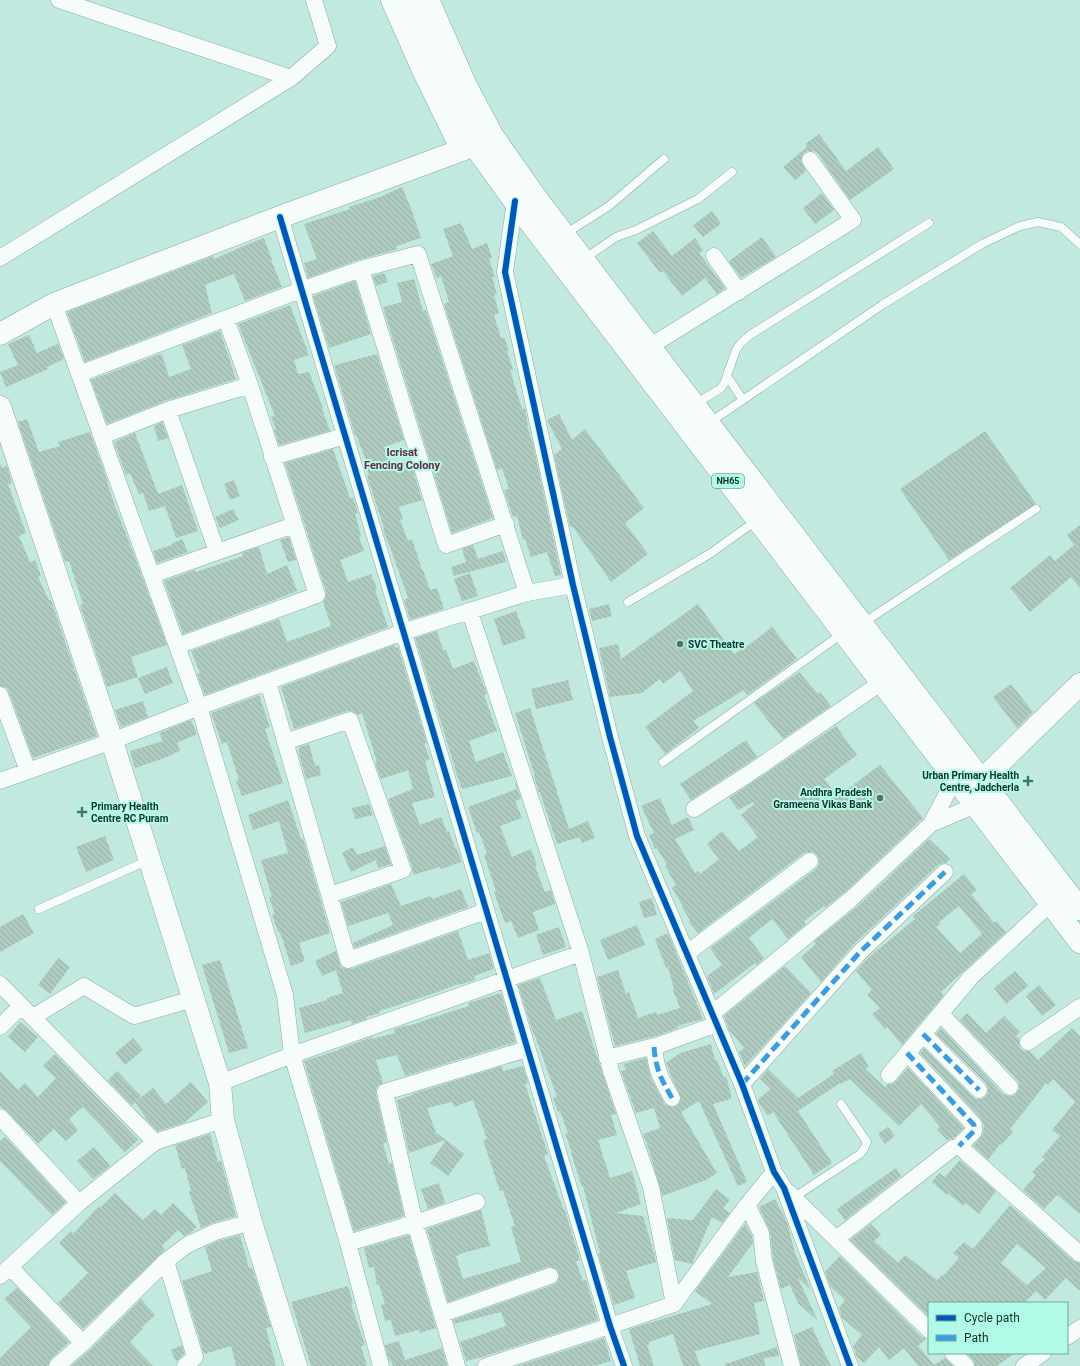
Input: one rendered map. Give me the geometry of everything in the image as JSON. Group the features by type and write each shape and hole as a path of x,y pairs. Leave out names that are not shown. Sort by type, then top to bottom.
{"main road":[{"path":"0,334 54,304 280,216 476,143 424,72 392,0"},
{"name":"NH65","path":"408,0 424,41 448,94 476,143 515,201 743,484 853,628 882,682 1080,942"},
{"name":"NH65","path":"428,0 466,86 476,143 564,234 709,424 743,484 758,520 853,628 982,780 1080,909"},
{"path":"0,407 112,741 220,1083 222,1120 251,1222 296,1366"},
{"path":"982,780 1079,687"}],"street":[{"path":"59,0 291,78"},
{"path":"0,258 291,78 328,46 314,0"},
{"path":"649,346 739,292 853,220 810,160"},
{"path":"515,201 505,272 573,585 610,737 637,836 742,1084 774,1172 789,1193 928,1329"},
{"path":"280,216 527,1049 610,1326 624,1366"},
{"path":"79,374 301,290 361,269 418,254 527,593"},
{"path":"714,256 739,292"},
{"path":"361,269 446,544 506,524"},
{"path":"54,304 199,707 285,995 292,1055 348,1243 382,1366"},
{"path":"177,646 317,595 250,385 226,319"},
{"path":"102,436 168,410 250,385"},
{"path":"168,410 217,552"},
{"path":"272,457 345,436"},
{"path":"152,575 294,525"},
{"path":"0,781 112,741 199,707 403,632 527,593 573,585"},
{"path":"470,612 581,953 611,1071 651,1188 674,1304"},
{"path":"268,682 348,960 486,911"},
{"path":"694,809 750,773 882,682"},
{"path":"0,695 28,771"},
{"path":"285,742 350,720 402,870 330,895"},
{"path":"608,1058 654,1047 715,1018 851,899 931,824 955,778"},
{"path":"931,824 976,805"},
{"path":"687,953 810,861"},
{"path":"742,1084 860,952 945,872"},
{"path":"889,1075 971,977 1051,903"},
{"path":"220,1083 292,1055 506,978 581,953"},
{"path":"0,984 155,1142"},
{"path":"33,1017 84,986 134,1016 193,999"},
{"path":"0,1027 21,1006"},
{"path":"1028,1042 1080,1007"},
{"path":"941,1014 1010,1087"},
{"path":"923,1034 979,1090"},
{"path":"654,1047 655,1059 659,1074 672,1098"},
{"path":"457,1366 416,1223 385,1092 527,1049"},
{"path":"836,1239 953,1148 959,1146 974,1131 975,1128 972,1122 907,1053"},
{"path":"0,1117 79,1203"},
{"path":"83,1343 5,1271 79,1203 155,1142 222,1120"},
{"path":"959,1146 1080,1254"},
{"path":"486,1366 674,1304 747,1205 774,1172"},
{"path":"789,1193 850,1366"},
{"path":"348,1243 416,1223 477,1202"},
{"path":"747,1205 761,1232 764,1262 792,1366"},
{"path":"57,1366 83,1343 166,1261 186,1246 208,1236 251,1222"},
{"path":"166,1261 195,1357 185,1366"},
{"path":"442,1314 550,1276"},
{"path":"1068,1336 1080,1328"},
{"path":"954,1354 966,1366"},
{"path":"1024,1366 1042,1354"}],"lane":[{"path":"564,234 609,206 664,159"},
{"path":"584,260 616,237 636,230 698,199 732,172"},
{"path":"709,424 882,305 989,241 1020,226 1038,222 1061,227 1080,244"},
{"path":"694,404 720,389 724,384 736,350 741,343 750,336 929,223"},
{"path":"727,376 743,400"},
{"path":"663,762 853,628 1036,508"},
{"path":"628,602 711,553 758,520"},
{"path":"38,909 142,863 150,861"},
{"path":"789,1193 860,1154 864,1149 867,1142 841,1104"}],"building":[{"path":"819,134 846,171 878,147 894,169 850,200 818,154 814,151 809,151 805,152 801,161 806,171 795,180 783,167 807,147 805,144"},
{"path":"402,187 421,238 396,246 398,249 358,260 308,278 304,263 317,259 304,224 350,209 349,207 380,197"},
{"path":"822,193 834,210 815,224 803,208"},
{"path":"712,211 721,224 703,237 693,225"},
{"path":"461,223 472,249 487,243 492,258 489,259 495,277 492,277 497,294 494,295 499,313 494,315 501,338 504,337 509,351 507,351 513,370 510,370 522,409 525,408 527,425 533,444 561,575 555,576 547,552 531,557 525,539 523,540 517,516 513,517 504,490 509,489 502,468 497,470 444,304 449,302 441,276 437,278 431,264 453,256 443,229"},
{"path":"653,231 672,256 695,238 703,250 699,253 725,288 717,294 705,278 682,296 663,271 660,273 637,243"},
{"path":"762,237 776,257 741,278 729,261"},
{"path":"264,238 282,287 245,301 234,274 205,285 212,313 85,362 67,312 213,256 214,259"},
{"path":"384,273 388,282 376,286 373,276"},
{"path":"414,279 423,311 426,310 493,518 452,533 383,307 402,302 397,283"},
{"path":"355,281 371,334 329,348 313,296"},
{"path":"290,305 309,355 294,360 298,374 309,372 330,431 279,445 274,429 276,429 271,417 275,416 238,324"},
{"path":"220,331 236,379 165,401 107,424 91,380 162,354 169,377 191,369 182,345"},
{"path":"29,335 37,353 58,344 64,359 47,367 48,369 6,387 0,372 18,365 8,344"},
{"path":"377,354 404,440 384,447 390,467 410,460 422,500 399,507 403,519 400,520 408,541 412,539 430,590 437,588 444,609 410,620 404,600 408,598 383,529 384,528 367,476 369,475 365,463 367,463 355,435 335,368 335,365"},
{"path":"559,414 572,440 585,429 644,508 625,523 648,554 611,582 573,527 570,527 554,455 562,449 547,420"},
{"path":"27,419 39,452 60,446 58,442 90,432 115,506 167,645 131,657 138,677 107,687 80,605 83,604 69,561 65,562 18,422"},
{"path":"162,422 168,438 158,441 154,426"},
{"path":"985,431 1036,504 949,560 900,489"},
{"path":"135,433 158,494 182,485 198,531 176,538 165,506 149,511 143,493 139,494 130,473 126,475 114,442"},
{"path":"333,449 350,498 353,497 358,513 355,514 361,536 359,537 364,551 340,560 348,582 371,574 388,627 205,695 197,674 200,673 191,651 279,619 287,642 331,626 323,602 326,597 326,592 285,463"},
{"path":"0,465 2,468 7,466 12,483 8,484 26,533 19,536 30,562 35,560 41,576 38,577 49,600 51,600 97,736 33,758 9,692 7,688 0,686"},
{"path":"234,480 240,496 230,500 224,484"},
{"path":"233,509 239,520 220,528 215,517"},
{"path":"1080,525 1080,588 1071,577 1030,612 1010,588 1050,555 1055,561 1074,545 1067,535"},
{"path":"289,537 296,560 288,562 280,540"},
{"path":"182,539 188,552 157,563 153,551 172,545 171,544"},
{"path":"473,545 478,559 503,551 506,562 454,576 451,567 466,562 462,549"},
{"path":"259,547 267,574 287,565 297,591 183,634 164,581 243,556 242,553"},
{"path":"470,573 478,596 462,601 454,579"},
{"path":"609,604 612,616 592,621 589,609"},
{"path":"698,604 734,654 749,645 772,627 797,659 747,695 744,690 693,721 699,728 665,754 645,727 693,691 680,671 663,684 660,679 642,693 610,697 599,648 618,644 621,659"},
{"path":"516,611 526,638 503,646 494,619"},
{"path":"437,631 443,650 446,650 453,669 474,661 487,694 484,695 497,731 469,741 476,762 503,752 512,776 462,789 415,638"},
{"path":"394,645 395,648 398,647 427,743 424,744 430,759 425,761 435,797 412,803 420,825 441,817 447,832 449,831 462,862 441,869 440,867 413,875 412,867 388,799 413,789 408,770 381,779 375,763 377,762 362,713 357,715 352,711 347,711 294,729 281,687"},
{"path":"167,667 173,683 145,694 138,678"},
{"path":"799,672 818,694 820,692 831,706 783,739 754,703"},
{"path":"568,680 573,700 536,709 531,689"},
{"path":"1011,684 1033,712 1017,728 993,697"},
{"path":"259,695 270,727 265,729 283,783 242,796 236,781 239,780 227,742 222,744 211,713"},
{"path":"143,701 148,717 121,727 115,710"},
{"path":"530,708 569,829 588,821 595,838 582,843 580,837 557,844 534,777 535,776 515,713"},
{"path":"191,720 197,734 177,743 180,751 135,768 130,751 163,741 159,733"},
{"path":"836,726 857,755 824,779 838,796 880,765 923,818 845,892 825,908 824,906 804,921 806,924 788,939 772,919 749,938 764,958 757,965 755,963 714,994 707,976 722,965 710,948 816,869 819,864 819,860 817,855 813,852 804,853 698,933 689,922 690,920 682,907 683,906 672,888 676,885 665,866 667,865 657,848 655,849 649,835 654,833 641,806 660,798 672,825 688,817 694,830 675,839 695,873 698,871 700,874 719,859 707,844 722,831 739,851 758,837 741,815 754,804 753,802 738,810 729,798"},
{"path":"746,740 757,757 691,800 680,784"},
{"path":"309,744 315,766 319,765 321,775 306,779 298,751 299,747"},
{"path":"516,783 521,799 515,801 522,818 500,826 512,857 531,849 537,865 535,866 545,892 551,890 555,904 533,912 539,930 518,938 511,921 505,923 494,892 496,891 484,855 487,854 479,832 477,833 468,807 517,789"},
{"path":"288,800 301,839 303,838 330,933 299,943 305,961 291,966 280,932 278,932 272,915 275,914 269,897 272,897 261,860 288,853 279,821 253,830 248,815"},
{"path":"369,804 373,815 355,819 352,808"},
{"path":"105,836 114,860 86,872 76,847"},
{"path":"929,839 950,859 946,863 938,865 853,945 821,982 801,957 816,944 814,941 858,906"},
{"path":"385,846 391,864 378,868 376,860 351,872 342,853 353,847 357,855"},
{"path":"964,874 977,890 971,894 994,923 996,921 1006,932 941,992 944,995 902,1045 887,1027 885,1029 872,1014 880,1008 867,995 872,990 856,971 869,957 915,919 913,916","holes":["959,906 982,934 960,953 936,927 941,923 939,922"]},
{"path":"391,884 401,906 431,896 432,899 461,889 468,907 354,948 353,943 393,925 388,913 348,926 341,902"},
{"path":"652,898 657,915 644,918 639,902"},
{"path":"23,914 34,933 0,952 0,927"},
{"path":"637,925 645,945 608,960 600,940"},
{"path":"559,927 566,947 543,955 536,935"},
{"path":"458,931 468,960 489,953 494,969 474,976 475,980 459,985 458,984 379,1011 380,1013 366,1017 367,1019 352,1024 351,1020 305,1033 299,1008 327,1000 327,998 343,993 336,970 322,976 315,961 336,951 341,967 351,969"},
{"path":"668,933 703,1019 677,1026 678,1028 656,1036 615,1046 597,977 618,970 626,994 629,992 638,1018 656,1012 657,1015 680,1008 673,990 668,967 666,968 655,939"},
{"path":"58,958 70,967 50,994 38,985"},
{"path":"220,960 248,1048 229,1053 202,965"},
{"path":"785,966 811,993 745,1066 739,1052 744,1048 729,1030 724,1016"},
{"path":"1015,971 1028,986 1006,1004 994,988"},
{"path":"540,978 556,1020 582,1011 616,1114 611,1115 617,1135 598,1140 610,1178 632,1171 641,1204 616,1213 643,1216 654,1253 656,1262 626,1271 635,1298 614,1305 598,1254 600,1253 583,1186 582,1187 565,1134 568,1133 560,1111 558,1112 553,1098 557,1097 533,1033 518,985"},
{"path":"1039,985 1056,1005 1042,1016 1026,996"},
{"path":"501,993 516,1042 405,1076 397,1055 376,1060 383,1083 376,1089 376,1094 387,1142 383,1144 389,1164 392,1163 404,1216 354,1231 304,1061 339,1050 372,1037 372,1039 395,1033 394,1029 408,1026 469,1006 468,1003"},
{"path":"967,1013 986,1033 1004,1016 1020,1032 1016,1036 1019,1039 1020,1048 1024,1051 1030,1051 1038,1060 1072,1028 1080,1036 1080,1214 1057,1195 1044,1209 1023,1190 1036,1175 1032,1172 1045,1159 1042,1157 1060,1136 1052,1130 1075,1102 1053,1079 1048,1085 1046,1083 1010,1129 1013,1132 1001,1145 1000,1144 988,1160 973,1146 983,1134 984,1125 981,1119 920,1053 924,1048 976,1099 981,1099 986,1096 988,1093 988,1088 986,1083 936,1034 941,1028 1003,1094 1013,1096 1016,1094 1019,1089 1017,1080 960,1020"},
{"path":"20,1022 38,1037 25,1052 8,1037"},
{"path":"133,1038 143,1050 125,1065 115,1053"},
{"path":"711,1044 715,1060 717,1060 724,1078 726,1076 731,1094 731,1099 713,1104 747,1182 738,1186 699,1101 681,1112 717,1173 706,1180 662,1196 643,1134 660,1128 654,1108 636,1113 621,1071 626,1070 623,1064 646,1058 651,1078 664,1103 672,1107 676,1106 680,1102 681,1098 666,1063 680,1053"},
{"path":"861,1053 869,1067 865,1069 885,1087 888,1084 893,1084 908,1068 964,1128 954,1138 947,1140 937,1129 940,1127 921,1104 899,1126 850,1079 840,1083 798,1111 832,1163 814,1175 773,1112 768,1116 760,1105 758,1099 771,1089 760,1079 768,1069 798,1098 834,1074 832,1071"},
{"path":"55,1054 138,1140 125,1152 83,1107 69,1119 78,1130 66,1141 54,1129 38,1144 7,1111 0,1106 0,1071 18,1090 25,1083 38,1097 56,1078 43,1066"},
{"path":"502,1066 503,1071 523,1066 528,1083 525,1084 548,1154 544,1156 565,1210 580,1260 576,1261 583,1281 586,1280 598,1320 466,1361 460,1342 506,1326 501,1312 454,1324 453,1320 553,1285 559,1278 559,1273 556,1269 547,1267 448,1302 427,1229 481,1210 490,1246 456,1256 463,1279 521,1262 511,1227 515,1226 503,1190 500,1191 483,1140 487,1139 473,1100 454,1107 452,1102 427,1108 436,1133 446,1140 409,1153 397,1100"},
{"path":"117,1071 141,1096 132,1105 108,1080"},
{"path":"191,1082 208,1102 184,1123 158,1131 147,1120 135,1102 153,1088 166,1104"},
{"path":"888,1127 895,1136 885,1144 878,1134"},
{"path":"210,1134 218,1162 221,1161 236,1216 201,1228 189,1192 191,1191 185,1168 182,1169 175,1145"},
{"path":"5,1137 66,1202 52,1215 0,1161 0,1141"},
{"path":"446,1140 464,1154 448,1176 430,1163"},
{"path":"94,1147 110,1166 93,1179 77,1161"},
{"path":"960,1160 996,1191 979,1214 965,1203 963,1206 932,1182 939,1173 945,1177"},
{"path":"896,1168 901,1176 845,1220 837,1209"},
{"path":"439,1183 445,1203 428,1209 421,1189"},
{"path":"716,1189 730,1200 723,1208 730,1213 722,1223 712,1217 692,1264 675,1260 667,1218 693,1220"},
{"path":"115,1193 143,1220 155,1209 161,1215 173,1203 197,1227 184,1236 178,1230 162,1246 165,1250 83,1329 58,1303 88,1273 59,1243 71,1231 73,1234 99,1206 100,1208"},
{"path":"775,1199 787,1222 795,1253 811,1290 798,1278 818,1321 798,1303 790,1285 781,1289 773,1259 770,1232 759,1207"},
{"path":"1010,1205 1074,1261 1080,1263 1080,1291 1066,1278 1045,1300 1036,1291 1025,1302 928,1302 928,1316 850,1240 871,1224 881,1235 874,1241 898,1263 905,1255 937,1280 942,1275 943,1276 959,1258 953,1253 964,1242 973,1249","holes":["1017,1244 1046,1268 1027,1285 1001,1263"]},
{"path":"745,1224 752,1236 753,1243 728,1277 757,1272 764,1301 754,1303 760,1334 695,1351 700,1366 683,1366 673,1334 649,1342 650,1344 647,1345 654,1366 640,1366 629,1329 712,1304 695,1291"},
{"path":"240,1235 249,1268 252,1267 271,1327 266,1328 276,1366 236,1366 231,1346 204,1354 182,1281 212,1271 205,1247 218,1241"},
{"path":"409,1235 436,1328 420,1333 419,1330 395,1336 391,1320 385,1321 381,1305 385,1304 379,1284 377,1285 374,1267 369,1268 364,1248"},
{"path":"840,1256 922,1337 926,1339 918,1346 934,1365 945,1358 953,1366 918,1366 904,1348 889,1360 879,1347 864,1363 857,1357 853,1346 862,1335 842,1318 839,1308 845,1300 830,1286 825,1272"},
{"path":"348,1286 353,1303 351,1304 365,1345 361,1346 367,1366 311,1366 291,1302"},
{"path":"17,1288 69,1342 51,1359 48,1366 0,1366 0,1358 31,1327 4,1299"},
{"path":"141,1299 155,1315 142,1327 143,1328 130,1342 153,1366 71,1366 90,1350"},
{"path":"812,1327 831,1366 801,1366 794,1335"},
{"path":"604,1338 611,1361 594,1366 517,1366"},
{"path":"399,1341 405,1360 442,1348 447,1366 393,1366 391,1360 389,1361 385,1345"},
{"path":"182,1345 184,1354 176,1362 171,1350"},
{"path":"777,1347 779,1356 764,1358 765,1366 725,1366 725,1364"},
{"path":"967,1354 1014,1354 997,1366 975,1366 973,1360"}],"marked path":[{"path":"742,1084 860,952 945,872"},
{"path":"923,1034 979,1090"},
{"path":"654,1047 656,1062 660,1074 672,1098"},
{"path":"907,1053 974,1125 974,1131 959,1146"}],"cycle path":[{"path":"515,201 505,272 573,585 610,737 637,836 742,1084 774,1172 784,1188 850,1366"},
{"path":"280,217 610,1326 624,1366"}],"place":[{"name":"SVC Theatre","path":"680,644"},
{"name":"Urban Primary Health Centre, Jadcherla","path":"1028,781"},
{"name":"Andhra Pradesh Grameena Vikas Bank","path":"880,798"},
{"name":"Primary Health Centre RC Puram","path":"82,812"}],"district":[{"name":"Icrisat Fencing Colony","path":"402,458"}]}
